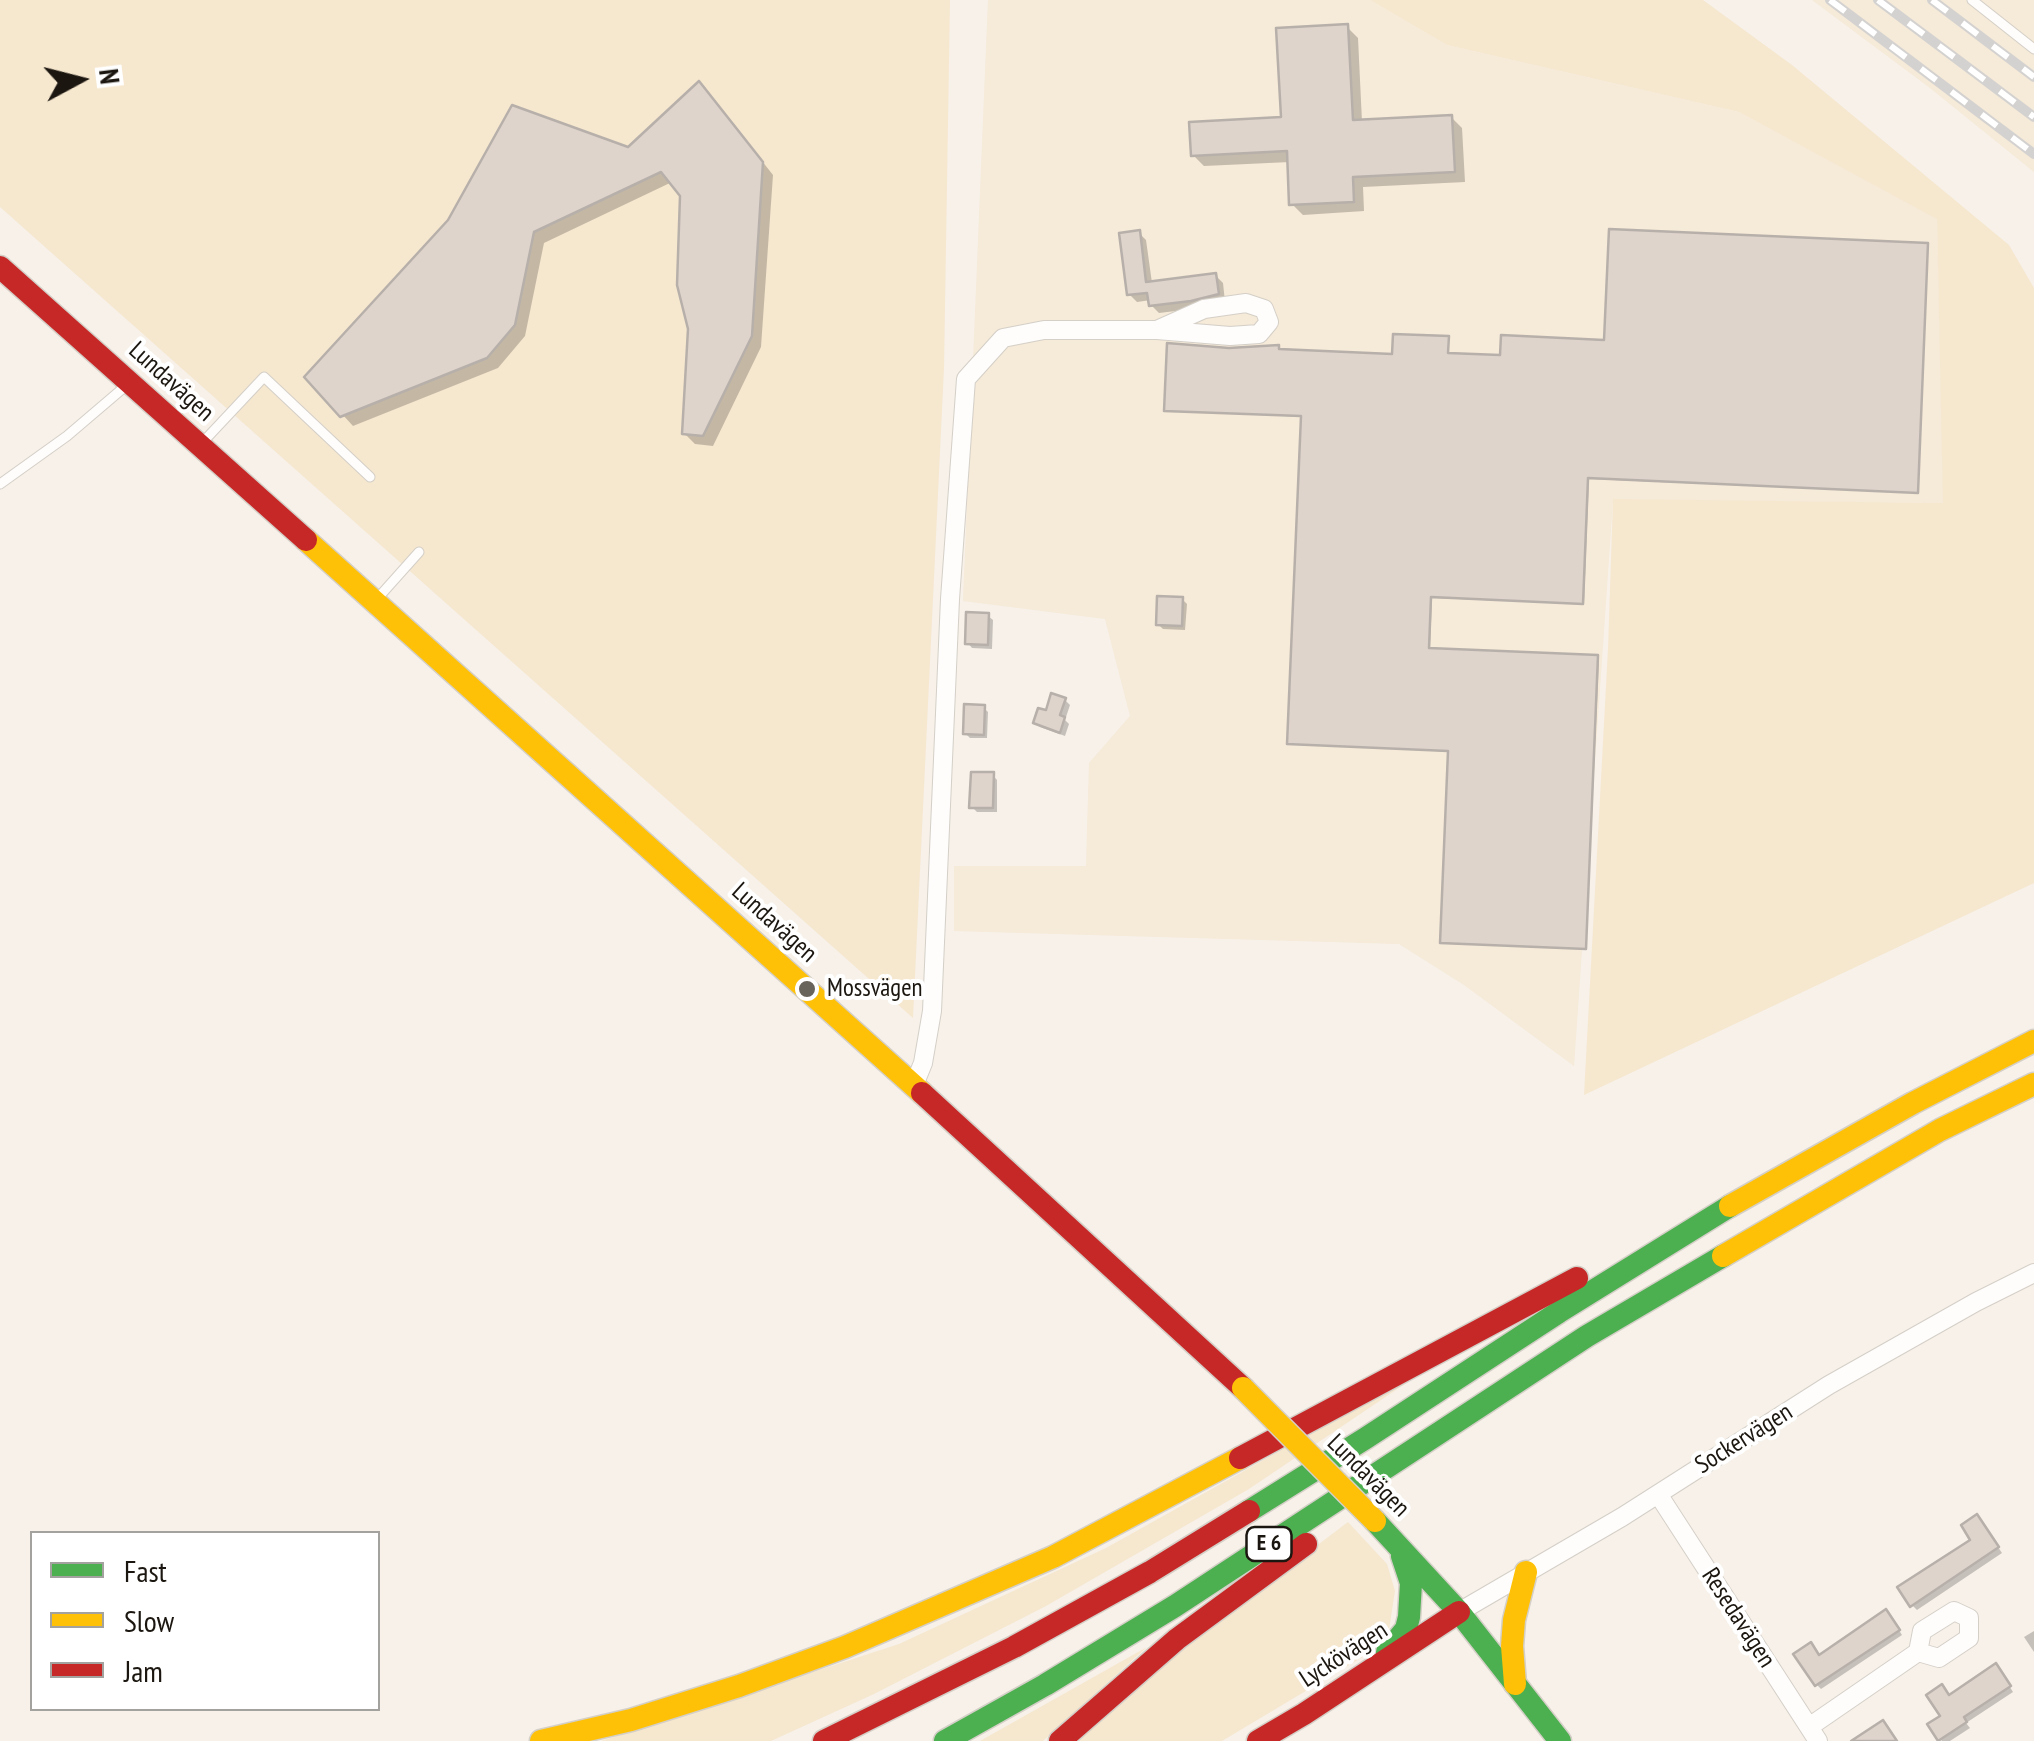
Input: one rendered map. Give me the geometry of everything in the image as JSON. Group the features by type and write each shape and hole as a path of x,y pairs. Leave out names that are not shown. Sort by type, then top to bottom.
{"main road":[{"name":"Lundavägen","path":"0,266 914,1085 1243,1388 1396,1542 1459,1612 1560,1741"},
{"name":"E 6","path":"824,1741 1014,1647 1150,1572 1735,1203 1913,1103 2034,1041"},
{"name":"E 6","path":"945,1741 1176,1606 1587,1336 1940,1130 2034,1084"},
{"path":"542,1741 631,1720 739,1686 845,1647 1052,1557 1573,1280 1735,1203"},
{"path":"1060,1741 1177,1639 1587,1336"},
{"path":"1360,1677 1406,1630 1410,1618 1411,1583 1396,1542"},
{"path":"1515,1684 1514,1620 1526,1572"},
{"name":"Lyckövägen","path":"1258,1741 1459,1612"}],"street":[{"path":"914,1085 923,1062 932,1012 950,600 966,379 1004,338 1044,330 1157,330 1230,336 1259,334 1269,322 1264,310 1246,303 1204,309 1157,330"},
{"name":"Sockervägen","path":"1459,1612 1658,1494 1829,1385 2034,1272"},
{"name":"Resedavägen","path":"1658,1494 1814,1734"},
{"path":"1814,1734 1918,1652"}],"lane":[{"path":"1972,0 2034,49"},
{"path":"200,444 264,377 370,477"},
{"path":"0,484 67,436 130,382"},
{"path":"376,602 419,552"}],"shaded area":[{"path":"0,0 950,0 944,368 913,1018 0,207"},
{"path":"988,0 1370,0 1447,45 1739,112 1937,218 1944,503 1613,500 1574,1066 1464,985 1399,944 954,931 954,866 1086,866 1089,763 1130,716 1105,619 963,601"},
{"path":"1370,0 1703,0 1792,65 2009,245 2034,288 2034,883 1584,1095 1613,499 1943,503 1937,219 1739,112 1447,45"},
{"path":"1812,0 2034,0 2034,172 1930,88"},
{"path":"1430,1367 1249,1489 1046,1606 874,1694 771,1741 601,1741 899,1644 1106,1548"},
{"path":"1348,1522 1387,1564 1395,1591 1389,1630 1366,1655 1222,1741 1078,1741 1179,1650"},
{"path":"1147,1647 1043,1741 980,1741"}],"building":[{"path":"1348,24 1353,120 1452,115 1455,172 1353,177 1354,202 1289,205 1287,151 1191,156 1189,122 1281,117 1276,28"},
{"path":"699,81 763,162 752,336 703,436 682,434 688,329 677,285 680,196 661,172 534,232 515,325 487,358 340,417 304,377 448,220 512,105 628,147"},
{"path":"1609,229 1928,243 1918,493 1588,478 1583,604 1431,597 1429,648 1598,655 1586,949 1440,943 1448,751 1287,744 1301,416 1164,411 1167,343 1229,348 1279,345 1279,349 1392,354 1393,334 1449,336 1448,353 1500,355 1501,335 1604,340"},
{"path":"1140,230 1146,282 1216,273 1219,294 1149,306 1147,293 1127,295 1119,233"},
{"path":"1157,596 1183,597 1182,626 1156,625"},
{"path":"966,612 989,613 988,645 965,644"},
{"path":"1051,693 1066,698 1060,715 1065,717 1060,733 1033,723 1038,708 1046,710"},
{"path":"964,704 985,705 984,735 963,734"},
{"path":"971,772 994,772 993,808 969,808"},
{"path":"1977,1514 1999,1547 1910,1607 1897,1587 1970,1540 1961,1525"},
{"path":"1886,1609 1900,1630 1815,1686 1793,1654 1811,1642 1819,1655"},
{"path":"1996,1663 2011,1686 1964,1717 1967,1722 1938,1741 1927,1724 1940,1716 1926,1695 1942,1684 1949,1695"},
{"path":"1883,1720 1897,1741 1851,1741"}],"railway":[{"path":"1830,0 2034,154"},
{"path":"1878,0 2034,117"},
{"path":"1932,0 2034,77"}],"traffic: fast":[{"path":"1249,1511 1730,1206"},
{"path":"945,1741 1175,1606 1587,1336 1723,1256"},
{"path":"1375,1521 1459,1612 1560,1741"},
{"path":"1387,1652 1406,1629 1409,1617 1411,1583 1402,1556"}],"traffic: slow":[{"path":"306,540 922,1093"},
{"path":"1730,1206 1913,1103 2034,1041"},
{"path":"1723,1256 1940,1130 2034,1084"},
{"path":"1243,1388 1375,1521"},
{"path":"541,1741 631,1720 845,1647 1053,1557 1240,1458"},
{"path":"1515,1684 1514,1620 1526,1572"}],"traffic: jam":[{"path":"0,267 306,540"},
{"path":"922,1093 1243,1388"},
{"path":"1240,1458 1577,1278"},
{"path":"824,1741 1014,1647 1150,1572 1249,1511"},
{"path":"1060,1741 1177,1639 1306,1544"},
{"path":"1258,1741 1459,1612"}],"place":[{"name":"Mossvägen","path":"807,989"}]}
